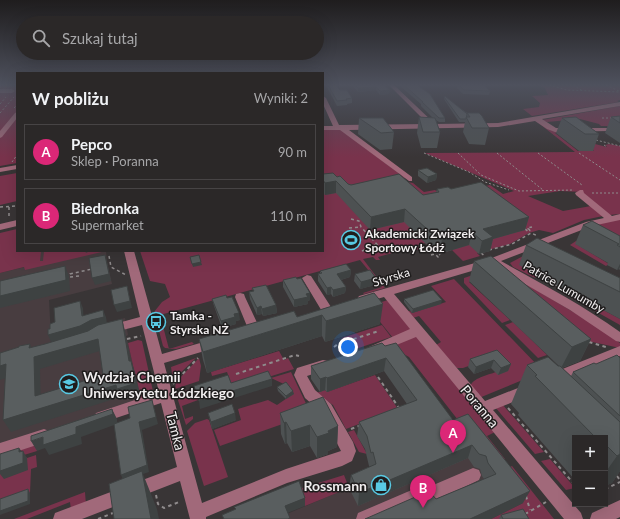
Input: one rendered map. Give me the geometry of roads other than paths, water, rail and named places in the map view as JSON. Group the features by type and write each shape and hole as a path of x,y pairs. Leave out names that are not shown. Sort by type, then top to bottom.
{"street":[{"path":"329,109 339,127 410,179"},
{"path":"416,109 433,126"},
{"path":"356,132 433,126 498,125 591,109"},
{"path":"1,134 16,115"},
{"path":"537,119 552,129 609,128"},
{"path":"324,128 481,130"},
{"path":"593,128 603,135"},
{"path":"569,129 578,135"},
{"path":"0,170 16,164"},
{"path":"581,191 579,194 609,218"},
{"name":"Styrska","path":"350,303 589,224 609,218 620,217"},
{"path":"0,227 13,221"},
{"name":"Tamka","path":"129,252 158,360 169,390 197,516"},
{"name":"Patrice Lumumby","path":"490,257 600,323 620,338"},
{"path":"307,278 331,309 313,314"},
{"name":"Poranna","path":"386,292 575,519"},
{"path":"240,297 255,331"},
{"path":"98,332 148,319"},
{"path":"241,335 268,328"},
{"path":"358,354 386,345 418,331"},
{"path":"158,360 228,340"},
{"path":"483,408 619,352"},
{"path":"197,516 293,474 342,460 347,456 349,451 326,408 310,394 300,375 302,372 336,354"},
{"path":"89,420 169,390"},
{"path":"0,450 59,430"},
{"path":"61,519 186,470"},
{"path":"364,519 421,494 432,494 473,476"},
{"path":"598,519 620,508"}],"place":[{"name":"Akademicki Związek Sportowy Łódź","path":"351,240"},
{"name":"Tamka - Styrska NŻ","path":"156,322"},
{"name":"Wydział Chemii Uniwersytetu Łódzkiego","path":"69,384"},
{"name":"Pepco","path":"453,453"},
{"name":"Rossmann","path":"381,485"},
{"name":"Biedronka","path":"423,508"}]}
